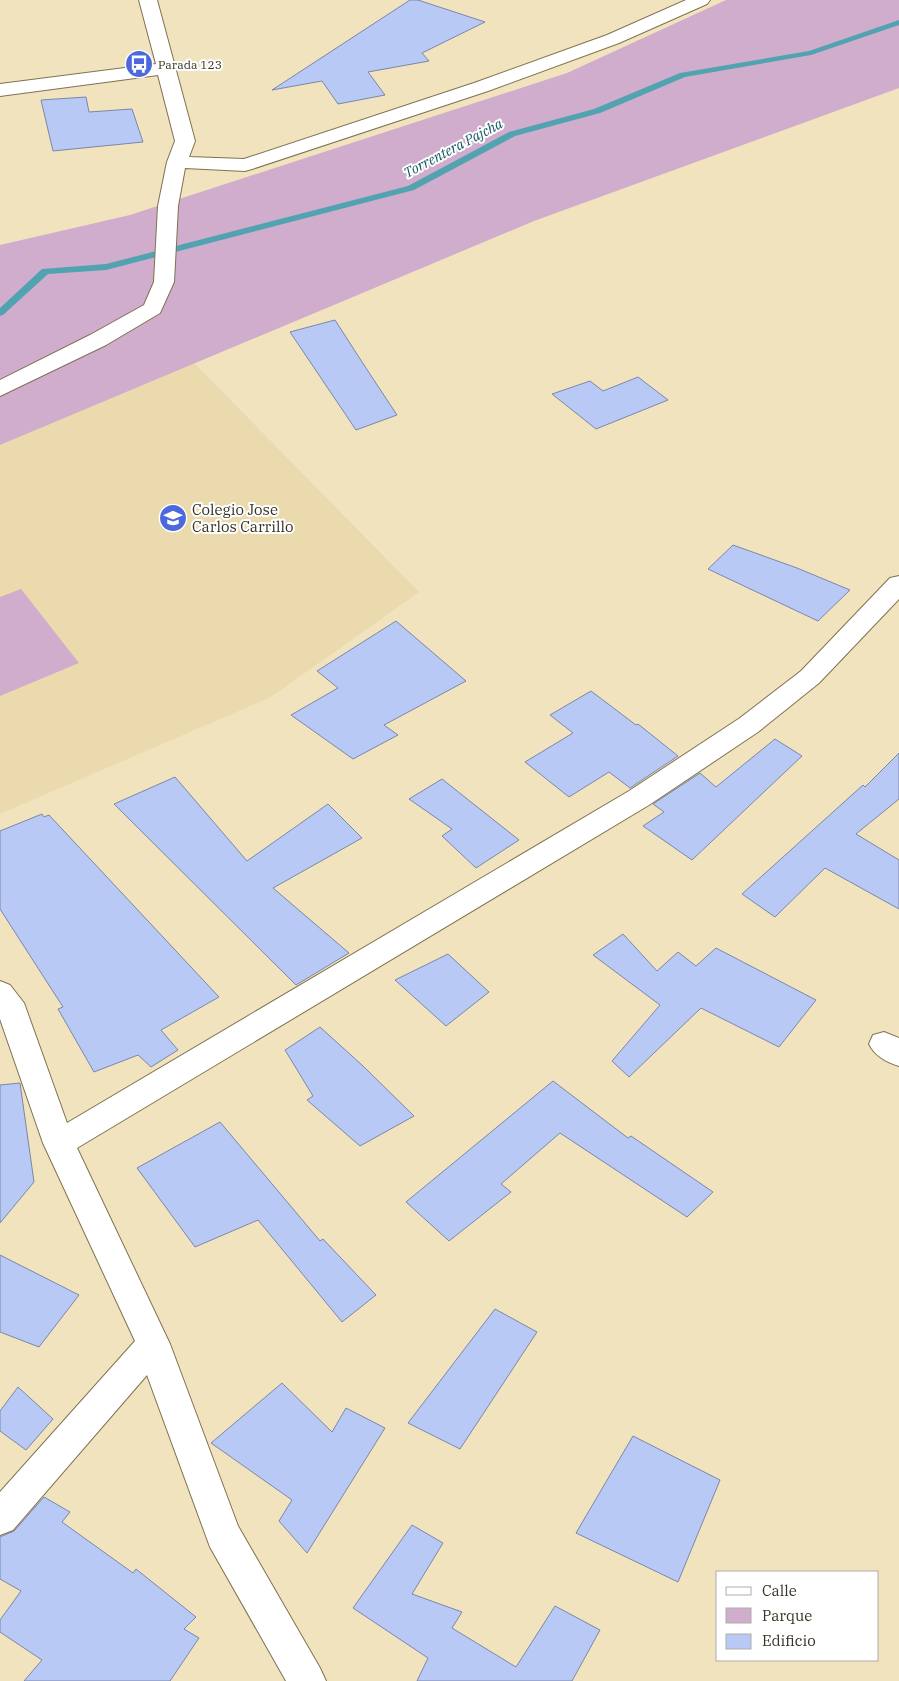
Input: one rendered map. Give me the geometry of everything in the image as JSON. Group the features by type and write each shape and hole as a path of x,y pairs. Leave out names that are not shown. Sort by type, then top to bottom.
{"street":[{"path":"0,389 98,340 153,309 164,282 168,206 177,162 185,141 148,0"},
{"path":"177,162 245,165 481,87 613,39 701,0"},
{"path":"0,90 43,86 167,68"},
{"path":"59,1143 639,798 741,730 810,678 899,584"},
{"path":"0,993 9,1003 59,1143 153,1344 223,1535 307,1681"},
{"path":"0,1518 153,1344"}],"shaded area":[{"name":"Colegio Jose Carlos Carrillo","path":"194,363 419,592 271,697 0,814 0,445"}],"green space":[{"path":"726,0 899,0 899,88 534,221 0,445 0,245 130,215 567,73"},
{"path":"21,589 79,663 0,696 0,597"}],"building":[{"path":"410,0 418,0 485,22 422,53 429,61 368,72 385,95 338,104 322,81 272,90"},
{"path":"86,97 89,112 132,109 143,142 53,151 41,100"},
{"path":"335,320 397,415 356,430 290,332"},
{"path":"638,377 668,400 596,429 552,394 590,381 603,391"},
{"path":"733,545 797,568 850,590 818,621 708,569"},
{"path":"396,621 466,681 384,725 398,735 353,759 291,715 338,688 317,671"},
{"path":"591,691 636,725 638,724 678,756 630,788 609,772 569,797 525,762 573,733 550,715"},
{"path":"775,739 802,756 692,860 643,826 664,812 653,804 700,773 716,787"},
{"path":"899,753 899,799 856,834 899,860 899,909 825,868 775,917 742,894 863,785 865,787"},
{"path":"175,777 247,861 328,804 362,838 273,888 349,953 296,985 114,804"},
{"path":"442,779 519,840 476,868 442,836 452,829 409,799"},
{"path":"42,814 44,817 49,815 219,997 161,1030 178,1050 151,1067 138,1055 94,1072 58,1009 63,1007 0,909 0,831"},
{"path":"623,934 657,971 678,952 696,966 716,948 816,1000 779,1047 701,1008 629,1077 612,1061 660,1005 593,955"},
{"path":"448,954 489,992 446,1026 395,980"},
{"path":"320,1027 414,1116 360,1146 307,1100 313,1096 285,1050"},
{"path":"553,1081 628,1138 631,1136 713,1192 687,1217 560,1133 501,1184 511,1192 449,1241 406,1202"},
{"path":"20,1083 34,1182 0,1223 0,1085"},
{"path":"220,1122 320,1241 323,1239 376,1295 342,1322 258,1220 195,1247 137,1168"},
{"path":"0,1255 79,1295 39,1347 0,1332"},
{"path":"495,1309 537,1332 460,1449 408,1423"},
{"path":"282,1383 332,1432 346,1408 385,1428 307,1553 279,1521 292,1500 211,1443"},
{"path":"18,1387 53,1419 26,1450 0,1431 0,1411"},
{"path":"633,1436 720,1480 678,1582 576,1533"},
{"path":"44,1497 70,1512 62,1522 133,1573 136,1569 196,1617 184,1629 199,1638 170,1681 24,1681 42,1660 0,1632 0,1620 21,1591 0,1579 0,1537 14,1531"},
{"path":"412,1525 443,1543 412,1594 462,1612 452,1628 516,1667 555,1606 600,1630 572,1681 417,1681 428,1658 353,1608"}],"waterway":[{"name":"Torrentera Pajcha","path":"0,313 45,271 106,267 411,188 512,134 597,111 683,75 811,53 899,22"}],"place":[{"name":"Parada 123","path":"139,64"},
{"name":"Colegio Jose Carlos Carrillo","path":"173,518"}]}
